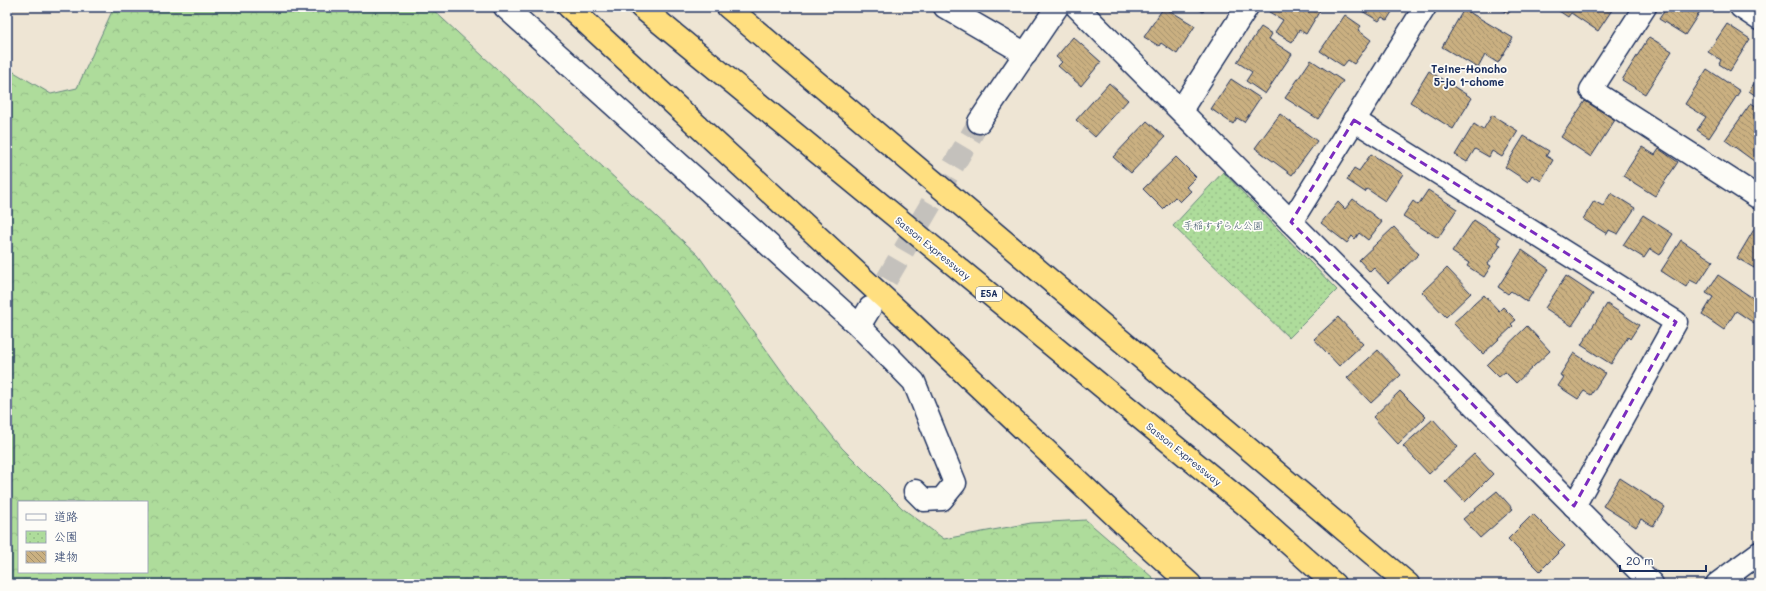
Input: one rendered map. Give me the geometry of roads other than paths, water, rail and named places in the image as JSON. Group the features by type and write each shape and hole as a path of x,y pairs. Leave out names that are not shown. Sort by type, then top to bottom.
{"highway":[{"path":"569,7 1190,584"},
{"name":"Sasson Expressway","path":"641,7 1240,500 1334,584"},
{"path":"728,7 1408,584"}],"street":[{"path":"505,7 864,317 914,382 955,483 942,499 924,500 914,491"},
{"path":"945,7 1026,54"},
{"path":"979,122 1057,7"},
{"path":"1078,7 1652,584"},
{"path":"1181,110 1247,7"},
{"path":"1291,222 1425,7"},
{"path":"1646,7 1591,90 1759,198"},
{"path":"1741,7 1759,19"},
{"path":"1354,120 1676,322 1574,506"},
{"path":"1717,584 1759,553"}],"tunnel":[{"path":"870,308 979,122"}],"district":[{"name":"Teine-Honcho 5-jo 1-chome","path":"1469,75"}],"park label":[{"name":"手稲すずらん公園","path":"1223,225"}]}
